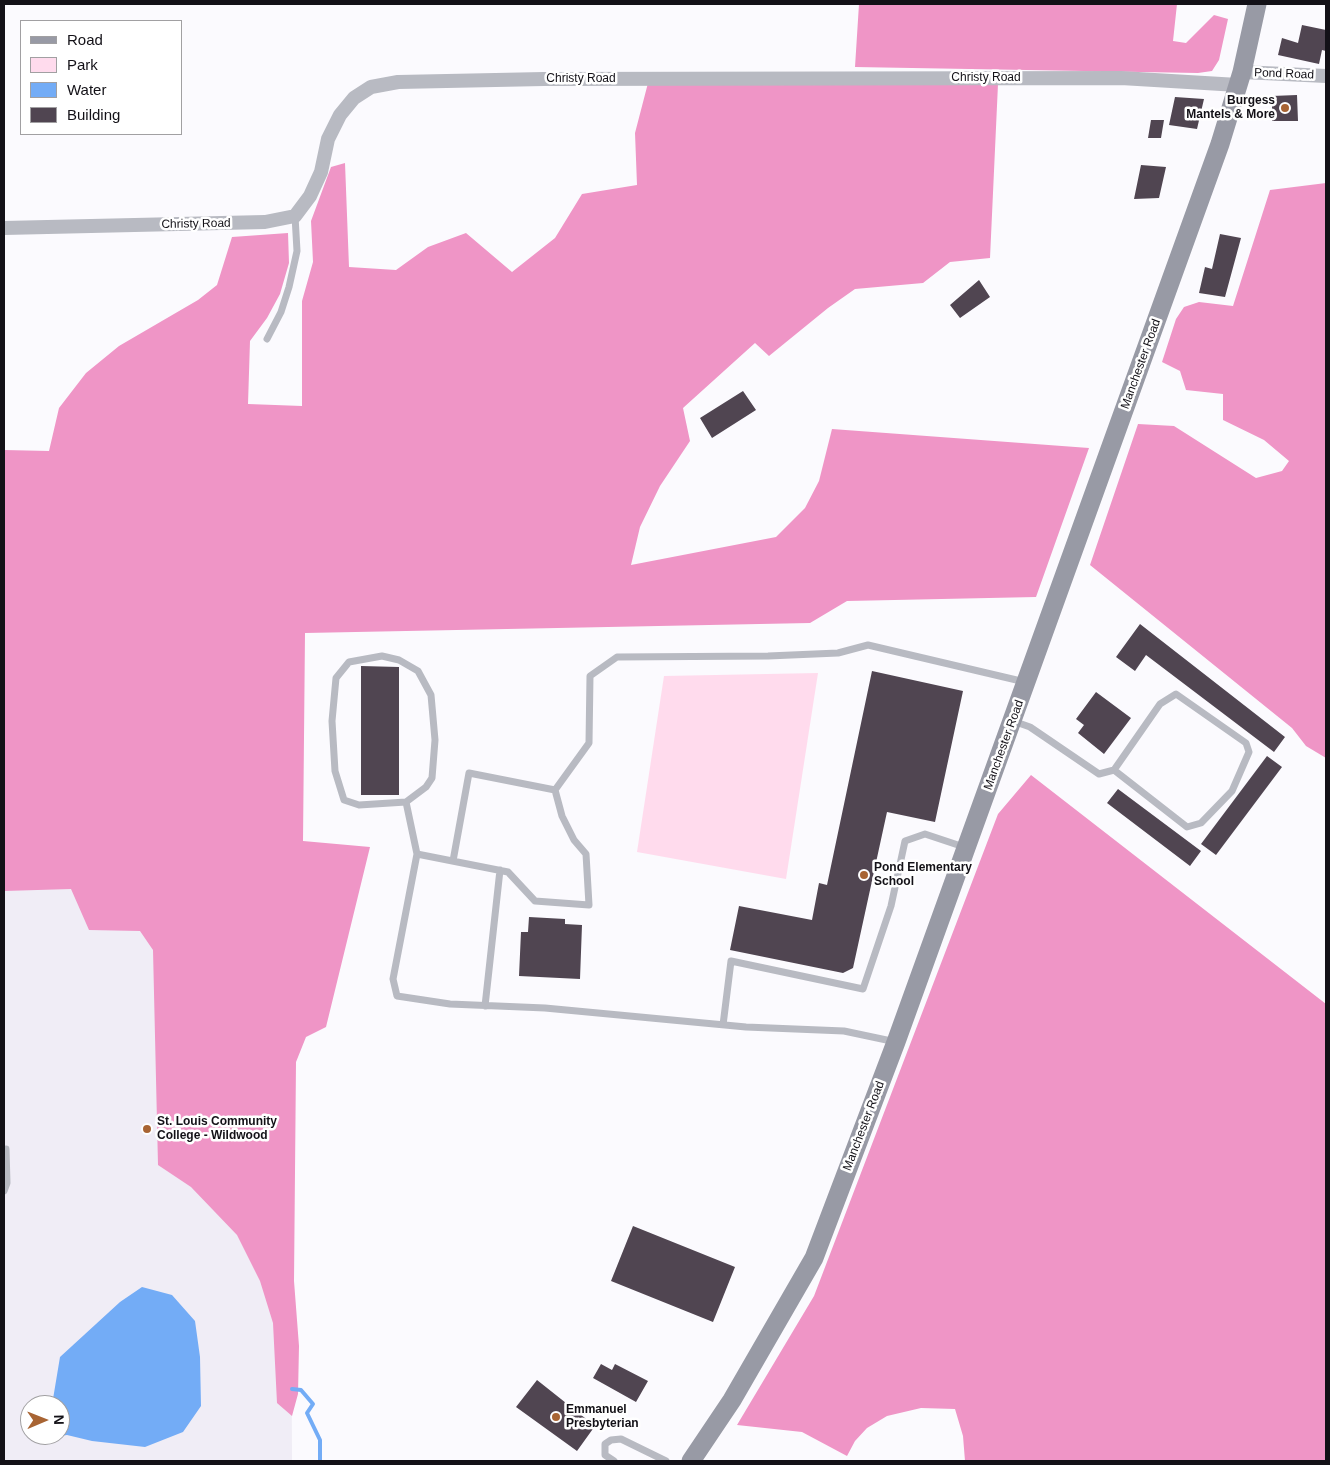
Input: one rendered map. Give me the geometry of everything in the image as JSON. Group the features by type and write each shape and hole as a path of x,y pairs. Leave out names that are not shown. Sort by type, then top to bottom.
{"street":[{"name":"Manchester Road","path":"691,1461 732,1400 814,1258 967,848 1220,144 1240,79 1257,4"},
{"name":"Pond Road","path":"1240,79 1326,76"},
{"name":"Christy Road","path":"4,228 265,222 295,216 310,196 321,172 328,139 340,115 354,98 371,88 398,82 525,79 1240,79"}],"lane":[{"path":"267,339 281,312 290,286 296,251 295,216"},
{"path":"555,790 589,743 590,676 617,657 768,656 838,653 868,644 1026,683"},
{"path":"382,656 399,660 418,671 431,695 435,740 432,778 426,787 406,802 359,805 344,800 335,771 332,721 336,678 349,662 382,656"},
{"path":"1013,721 1030,727 1099,774 1114,770 1160,704 1176,694 1246,743 1249,752 1232,791 1201,823 1187,827 1114,770"},
{"path":"453,861 469,773 555,790"},
{"path":"417,854 508,872 535,902 589,904 586,854 574,840 562,816 555,790"},
{"path":"406,802 417,854 393,979 397,996 450,1004 545,1008 723,1025 844,1031 896,1042"},
{"path":"723,1025 731,961 863,989 891,906 905,841 925,834 967,848"},
{"path":"485,1006 500,870"},
{"path":"4,1191 6,1182 6,1149"},
{"path":"614,1461 605,1454 605,1444 611,1440 621,1439 666,1461"}],"shaded area":[{"path":"859,4 1177,4 1173,41 1186,43 1214,15 1228,19 1219,60 1212,71 1198,73 855,67"},
{"path":"648,83 998,84 990,258 950,262 923,283 855,289 828,308 769,356 755,343 683,408 690,441 660,486 640,527 631,565 776,537 805,508 819,481 832,429 1089,448 1036,597 847,601 810,623 305,633 303,841 370,847 326,1027 306,1037 296,1062 294,1281 299,1346 298,1394 292,1416 277,1403 273,1323 260,1281 237,1235 191,1187 158,1165 153,950 140,931 89,930 71,889 4,891 4,450 49,451 59,408 86,373 119,346 198,300 217,285 232,237 288,233 289,263 280,294 267,318 250,341 248,404 302,406 302,301 313,262 311,221 331,167 345,163 349,267 396,270 428,247 466,233 512,272 555,238 582,194 637,185 635,133"},
{"path":"1326,183 1326,758 1306,746 1292,728 1090,565 1138,424 1174,426 1256,478 1282,471 1289,461 1264,440 1223,420 1223,394 1186,390 1180,371 1162,362 1176,319 1184,307 1199,302 1233,306 1270,190"},
{"path":"1031,775 1326,1004 1326,1461 965,1461 963,1436 955,1409 921,1408 887,1416 867,1428 855,1441 847,1456 802,1432 737,1425 814,1296 998,814"},
{"name":"St. Louis Community College - Wildwood","path":"290,868 292,1461 4,1461 4,870"}],"green space":[{"path":"818,673 786,879 637,852 664,676"}],"water":[{"path":"142,1287 172,1295 195,1321 200,1357 201,1406 183,1432 145,1447 92,1441 70,1436 70,1395 54,1395 60,1357 120,1302"}],"building":[{"path":"1302,25 1326,30 1326,51 1322,50 1319,64 1278,55 1282,38 1298,43"},
{"name":"Burgess Mantels & More","path":"1297,95 1298,121 1272,121 1272,96"},
{"path":"1175,97 1204,99 1197,129 1169,125"},
{"path":"1151,120 1164,120 1161,138 1148,138"},
{"path":"1141,165 1166,167 1159,198 1134,199"},
{"path":"1220,234 1241,238 1225,297 1199,293 1205,267 1212,269"},
{"path":"979,280 990,297 960,318 950,305"},
{"path":"743,391 756,410 712,438 700,418"},
{"path":"1140,624 1285,737 1274,752 1146,655 1135,671 1116,657"},
{"path":"361,666 399,667 399,795 361,795"},
{"path":"872,671 963,691 935,822 887,812 853,968 843,973 730,950 739,906 812,920 819,883 827,885"},
{"path":"1096,692 1131,718 1104,754 1078,733 1084,725 1076,719"},
{"path":"1267,756 1282,767 1216,855 1201,844"},
{"path":"1118,789 1201,851 1190,866 1107,803"},
{"path":"529,917 565,919 565,924 582,925 580,979 519,976 521,932 528,932"},
{"path":"633,1226 735,1267 713,1322 611,1281"},
{"path":"601,1364 612,1370 615,1364 648,1381 636,1402 593,1378"},
{"name":"Emmanuel Presbyterian","path":"537,1380 595,1426 577,1451 516,1407"}],"waterway":[{"path":"292,1389 301,1390 313,1404 307,1413 320,1440 320,1461"}],"place":[{"name":"Burgess Mantels & More","path":"1285,108"},
{"name":"Pond Elementary School","path":"864,875"},
{"name":"St. Louis Community College - Wildwood","path":"147,1129"},
{"name":"Emmanuel Presbyterian","path":"556,1417"}]}
